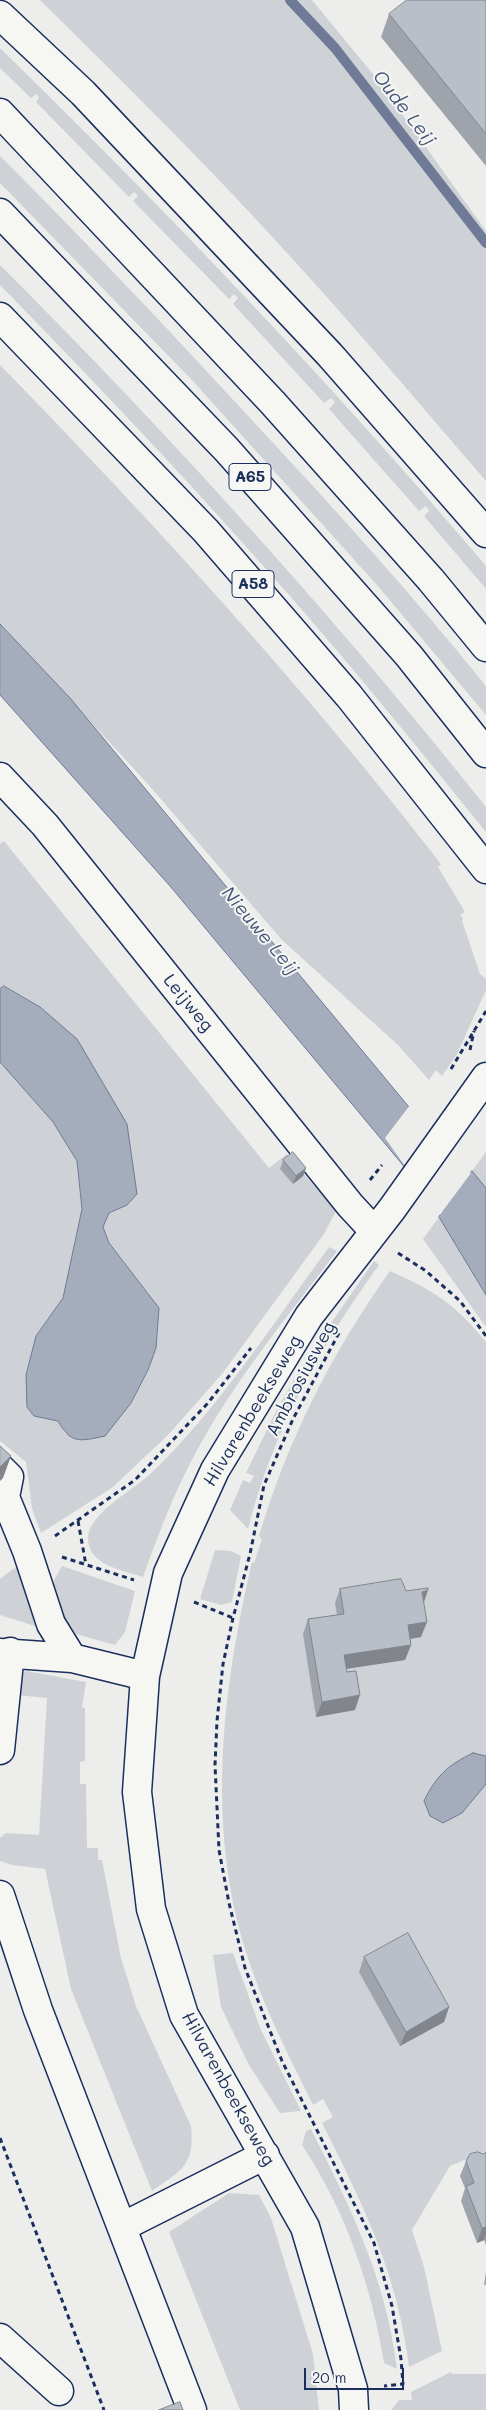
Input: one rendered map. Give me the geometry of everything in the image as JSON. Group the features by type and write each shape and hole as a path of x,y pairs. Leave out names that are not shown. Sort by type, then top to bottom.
{"main road":[{"path":"0,15 83,93 330,356 486,533"},
{"path":"0,113 273,402 431,580 486,647"},
{"name":"A65","path":"0,213 226,450 409,656 486,753"},
{"name":"A58","path":"0,316 206,530 349,696 486,869"},
{"name":"Leijweg","path":"0,777 45,825 350,1205 374,1231"},
{"name":"Hilvarenbeekseweg","path":"353,2399 305,2227 266,2155 184,2016 151,1909 137,1792 145,1676 168,1573 215,1470 309,1316 392,1209 458,1113 486,1077"},
{"path":"0,1468 9,1477 2,1501 27,1551 51,1624 72,1658"},
{"path":"0,1750 5,1652 72,1658 145,1676"},
{"path":"0,1896 38,2010 192,2410"},
{"path":"122,2228 266,2155"},
{"path":"0,2338 59,2391"}],"path":[{"path":"450,1071 486,1011"},
{"path":"350,1205 379,1169"},
{"path":"390,1258 396,1251 426,1271 460,1301 486,1336"},
{"name":"Ambrosiusweg","path":"343,1327 293,1419 264,1485 250,1554 223,1664 215,1765 219,1850 228,1903 245,1968 282,2061 374,2243 392,2306 402,2359 403,2384 353,2399"},
{"name":"Hilvarenbeekseweg","path":"51,1538 135,1480 208,1403 253,1344"},
{"path":"78,1521 86,1565"},
{"path":"0,2138 104,2410"}],"shaded area":[{"path":"40,0 312,0 377,79 486,231 486,481 304,271 219,180"},
{"path":"0,48 188,237 310,366 486,566 486,589 424,516 429,511 426,506 419,511 329,409 335,402 331,398 324,403 233,304 238,298 234,294 229,299 133,201 138,196 134,192 129,197 36,102 39,98 36,94 31,98 0,68"},
{"path":"0,156 189,352 400,584 486,686 486,715 377,585 191,379 0,183"},
{"path":"0,265 190,462 371,666 486,807 486,832 350,666 266,569 135,426 0,285"},
{"path":"0,365 115,485 228,608 337,734 441,864 438,867 465,912 460,915 463,919 462,921 480,974 486,979 486,990 457,1054 442,1076 436,1070 429,1080 398,1045 282,940 147,783 0,624"},
{"path":"4,841 269,1168 287,1154 336,1211 324,1234 222,1374 168,1435 113,1487 41,1533 32,1509 26,1462 0,1441 0,1062 53,1122 77,1161 82,1209 63,1298 36,1336 58,1421 65,1434 131,1403 148,1370 159,1308 109,1243 103,1227 109,1213 127,1205 77,1039 40,1007 5,986 0,989 0,844"},
{"path":"486,1152 486,1188 472,1171"},
{"path":"439,1217 486,1295 486,1327 423,1239"},
{"path":"329,1247 337,1251 244,1375 210,1427 180,1484 143,1577 108,1566 94,1555 90,1548 88,1539 95,1521 111,1504 148,1476 198,1424 243,1366"},
{"path":"374,1261 379,1265 337,1326 318,1358 285,1424 258,1493 248,1529 230,1510 243,1480 250,1483 254,1476 246,1473 277,1409 284,1412 287,1405 281,1402 315,1345 322,1349 325,1343 320,1339"},
{"path":"390,1271 420,1285 454,1308 486,1342 486,1756 473,1753 462,1813 486,1783 486,2151 450,2166 412,2230 424,2267 442,2351 409,2367 404,2333 396,2301 377,2241 352,2183 322,2123 333,2117 323,2099 313,2105 268,2011 246,1952 234,1904 226,1855 222,1806 226,1708 241,1611 252,1562 254,1563 262,1539 259,1536 283,1465 313,1398 349,1334"},
{"path":"215,1550 231,1551 241,1556 232,1602 221,1605 200,1599"},
{"path":"23,1566 38,1627 0,1615 0,1579 13,1569"},
{"path":"62,1566 135,1591 125,1632 115,1645 76,1634 53,1601 54,1580"},
{"path":"26,1671 86,1682 82,1707 85,1708 85,1761 80,1762 80,1784 86,1784 87,1848 98,1848 98,1860 102,1860 121,1958 136,2006 191,2126 191,2150 184,2165 179,2171 152,2191 71,1989 45,1869 12,1865 0,1861 0,1838 6,1833 39,1835 47,1698 16,1695 16,1680"},
{"path":"233,1953 261,2030 301,2111 280,2113 249,2065 221,2007 213,1955"},
{"path":"311,2129 353,2216 376,2274 385,2304 397,2369 384,2363 372,2305 355,2250 332,2196 302,2145 306,2131"},
{"path":"229,2193 259,2195 271,2218 313,2354 319,2410 240,2410 169,2232"},
{"path":"451,2372 452,2374 486,2374 486,2410 391,2410 399,2400 412,2400 411,2392"}],"water":[{"name":"Nieuwe Leij","path":"0,624 70,698 467,1177 442,1212 170,886 0,695"},
{"path":"4,986 40,1007 77,1039 127,1124 137,1194 127,1205 109,1213 103,1227 109,1243 159,1308 156,1348 148,1370 131,1403 105,1436 83,1440 72,1438 58,1421 34,1416 27,1407 26,1375 36,1336 63,1298 82,1209 77,1161 53,1122 0,1062 0,989"},
{"path":"472,1171 486,1188 486,1295 439,1217"},
{"path":"473,1753 486,1756 486,1784 462,1813 443,1823 430,1816 424,1801 433,1785 456,1762"}],"pier":[{"path":"410,1105 468,1174 469,1171 471,1173 440,1215 385,1138"}],"building":[{"path":"407,0 486,0 486,134 389,14"},
{"path":"293,1152 306,1168 296,1176 283,1160"},
{"path":"0,1446 11,1456 0,1467"},
{"path":"401,1579 406,1591 428,1588 428,1590 422,1592 427,1622 408,1625 411,1645 344,1655 347,1672 356,1671 360,1695 322,1702 308,1619 344,1614 340,1589"},
{"path":"408,1933 449,2007 406,2032 364,1957"},
{"path":"478,2152 483,2154 486,2152 486,2227 482,2228 466,2186 474,2183 466,2161 470,2154"},
{"path":"180,2402 183,2410 159,2410"}],"waterway":[{"name":"Oude Leij","path":"290,0 335,48 486,243"}]}
